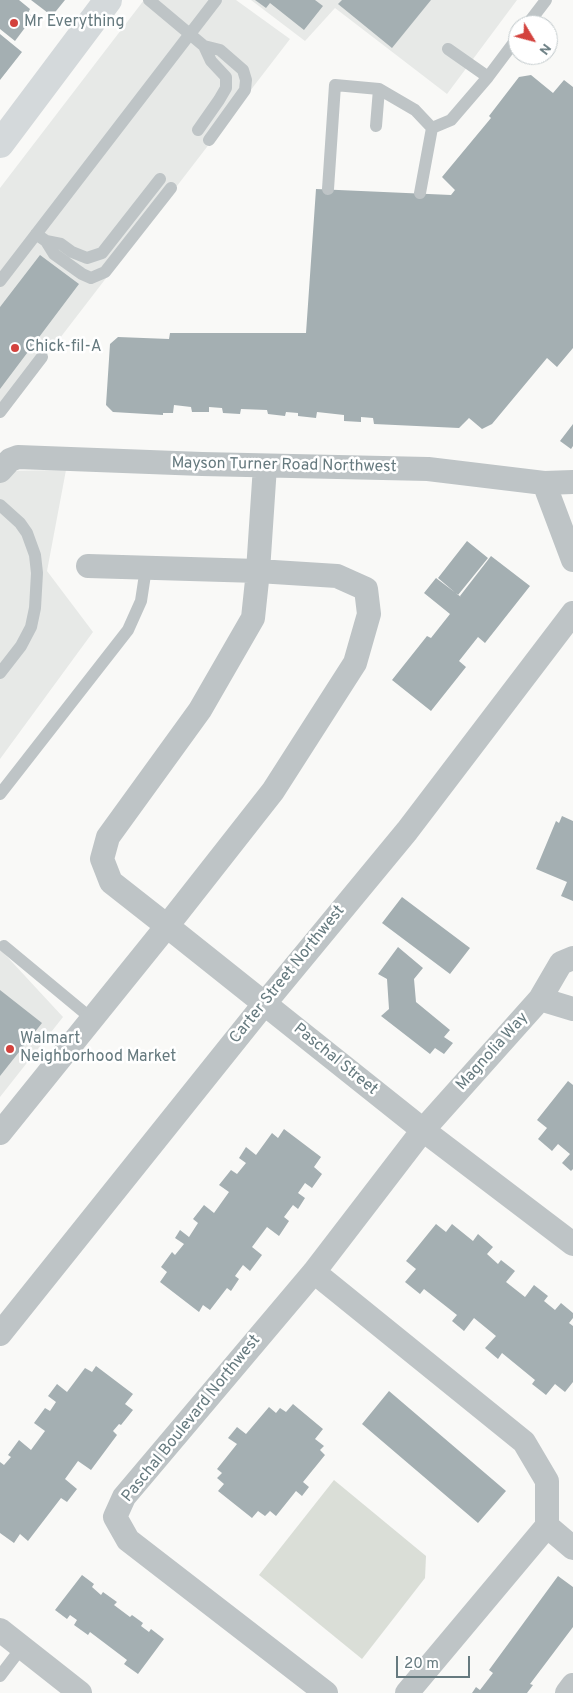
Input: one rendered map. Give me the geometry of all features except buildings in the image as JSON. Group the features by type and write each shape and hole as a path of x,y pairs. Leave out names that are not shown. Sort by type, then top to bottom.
{"main road":[{"path":"0,144 108,0"}],"street":[{"name":"Mayson Turner Road Northwest","path":"0,471 10,460 18,457 265,466 428,469 544,483 573,482"},
{"name":"Paschal Street","path":"265,466 253,618 200,710 108,837 102,859 111,882 414,1123"},
{"path":"544,483 573,560"},
{"path":"0,1132 167,926 273,791 355,663 369,614 366,589 337,576 258,571 88,566"},
{"name":"Carter Street Northwest","path":"0,1334 406,831 573,613"},
{"path":"540,999 560,963 573,958"},
{"name":"Magnolia Way","path":"414,1123 540,999 573,1009"},
{"path":"414,1123 573,1244"},
{"name":"Paschal Boulevard Northwest","path":"326,1693 128,1540 115,1517 124,1497 314,1272 414,1123"},
{"path":"314,1272 524,1442 547,1481 547,1526 407,1693"},
{"path":"547,1526 573,1548"},
{"path":"0,1630 80,1693"},
{"path":"567,1693 573,1686"}],"lane":[{"path":"149,0 204,46 211,61 226,77 226,88 220,100 198,130"},
{"path":"0,281 41,238 216,0"},
{"path":"535,15 546,0"},
{"path":"204,46 220,50 243,70 246,80 244,90 210,140"},
{"path":"448,49 488,77"},
{"path":"432,128 451,120 508,50"},
{"path":"328,189 335,85 379,89 415,110 432,128"},
{"path":"376,126 379,89"},
{"path":"420,193 432,128"},
{"path":"41,238 61,244 72,252 87,258 102,253 160,179"},
{"path":"41,238 54,254 82,274 91,278 105,272 171,188"},
{"path":"0,412 42,357"},
{"path":"0,505 20,523 27,533 35,555 37,572 35,608 31,627 21,646 0,673"},
{"path":"0,794 128,630 140,601 146,568"},
{"path":"4,946 92,1019"},
{"path":"0,1676 22,1647"}],"shaded area":[{"path":"144,0 236,0 290,39 0,416 0,188"},
{"path":"251,0 517,0 447,94 335,8 305,41"},
{"path":"66,470 47,571 93,632 0,759 0,471"},
{"path":"0,949 63,1017 0,1097"},
{"path":"334,1480 426,1556 425,1578 362,1659 259,1575"}],"place":[{"name":"Mr Everything","path":"14,23"},
{"name":"Chick-fil-A","path":"15,348"},
{"name":"Walmart Neighborhood Market","path":"10,1049"}]}
